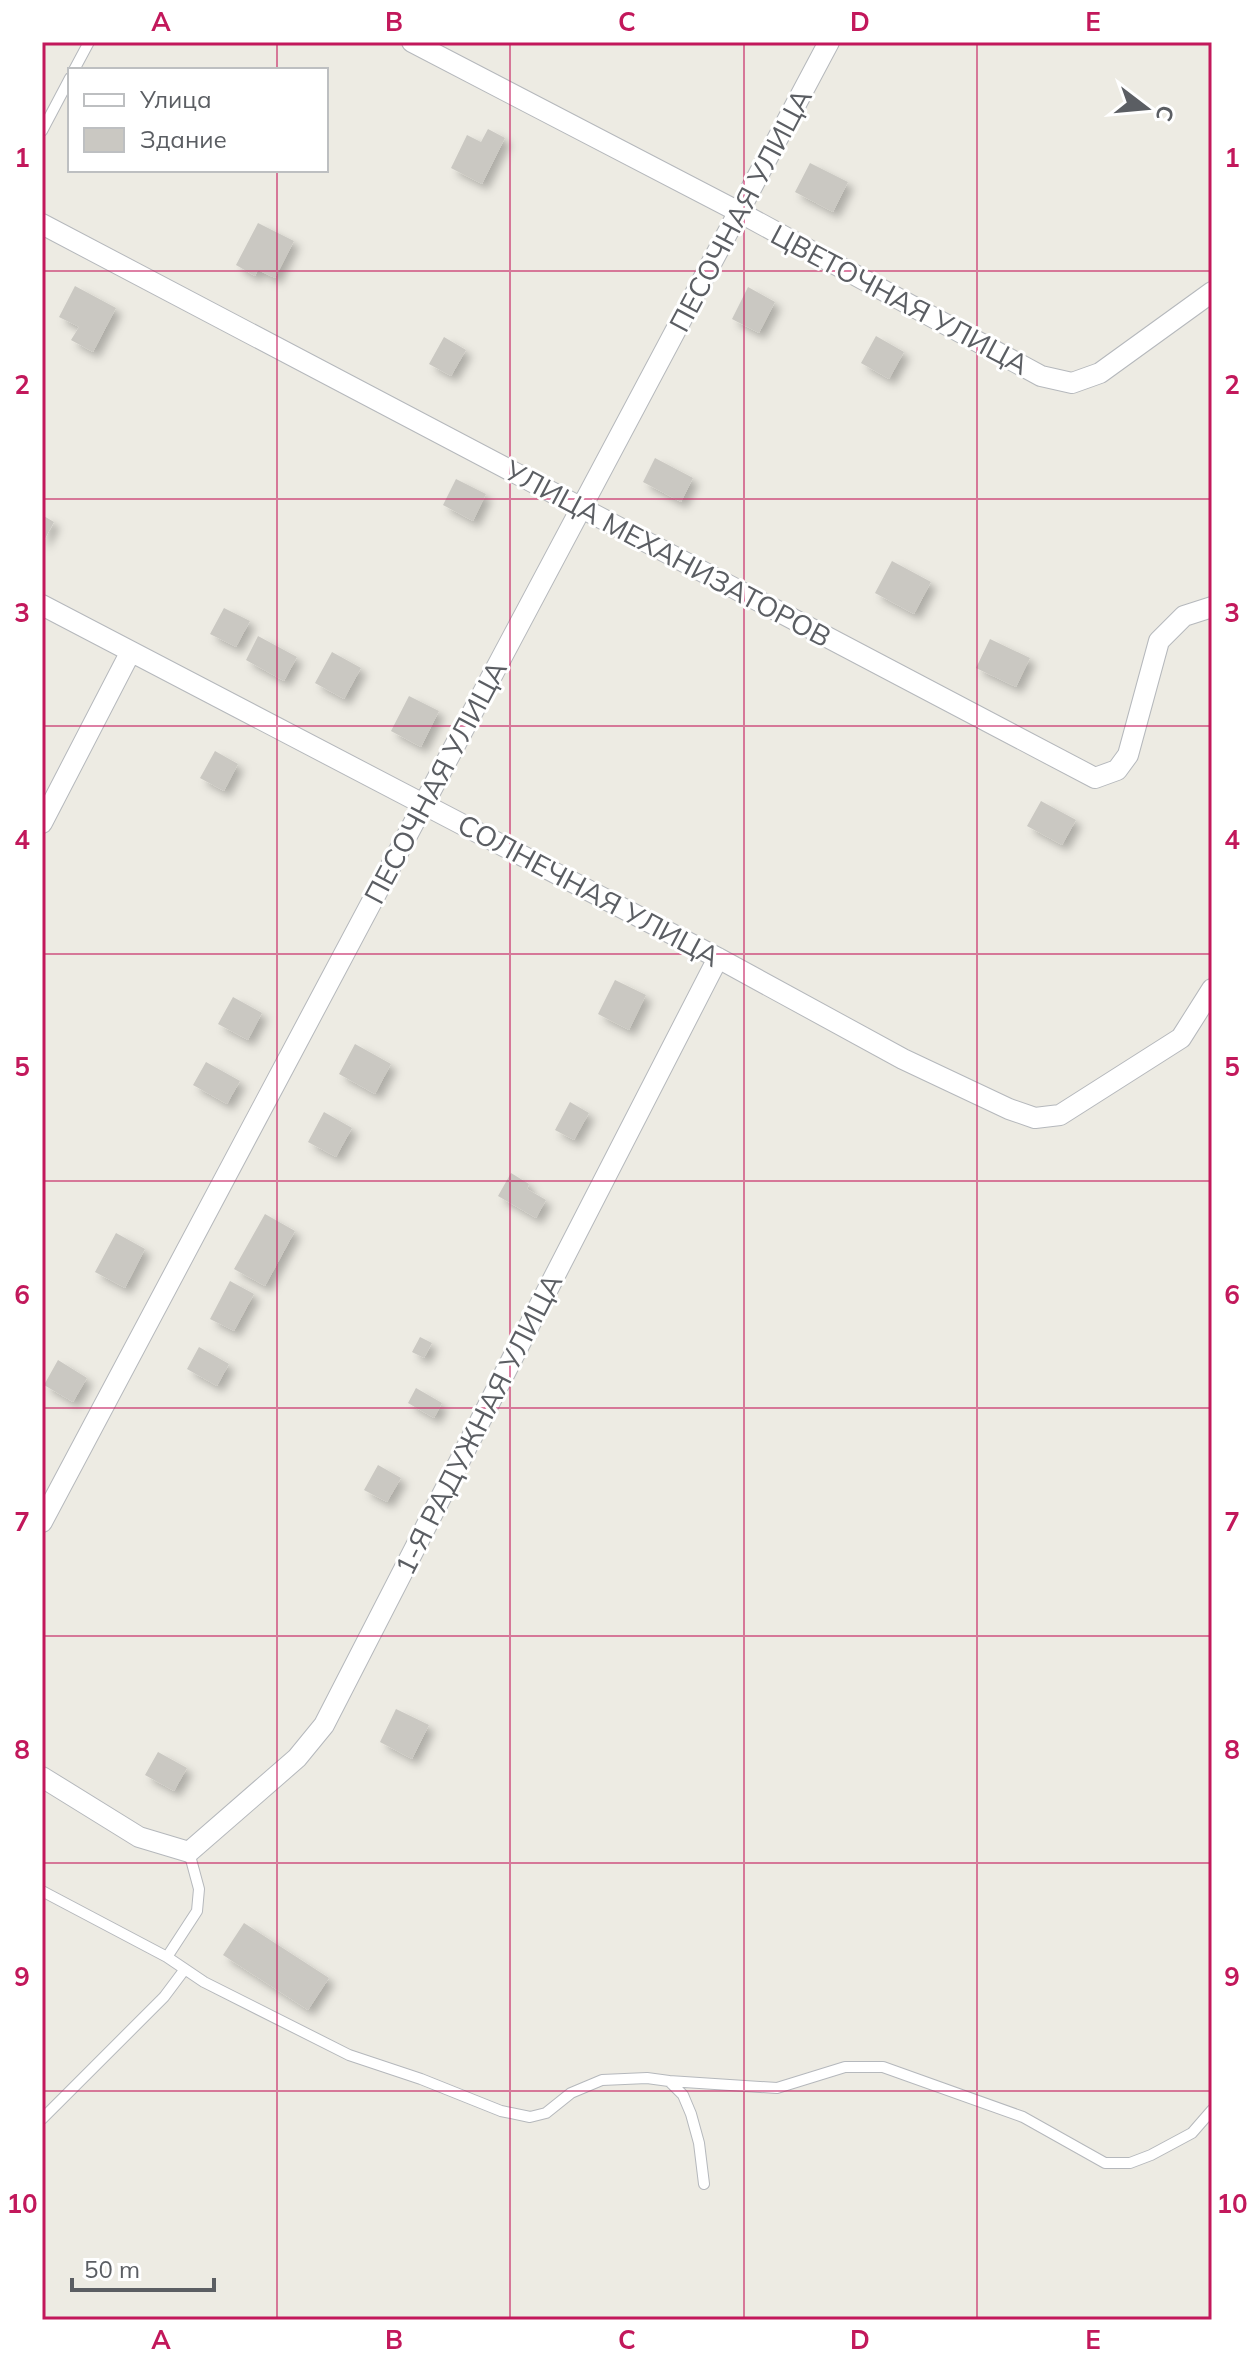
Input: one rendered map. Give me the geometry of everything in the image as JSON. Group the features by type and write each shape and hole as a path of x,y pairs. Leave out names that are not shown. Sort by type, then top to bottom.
{"street":[{"name":"ЦВЕТОЧНАЯ УЛИЦА","path":"412,42 739,212 1041,376 1072,383 1100,373 1212,292"},
{"name":"ПЕСОЧНАЯ УЛИЦА","path":"42,1522 829,42"},
{"name":"УЛИЦА МЕХАНИЗАТОРОВ","path":"42,224 1095,778 1117,770 1128,755 1159,641 1184,616 1212,607"},
{"name":"СОЛНЕЧНАЯ УЛИЦА","path":"42,605 718,958 903,1059 1035,1118 1060,1115 1181,1038 1212,989"},
{"path":"42,823 130,653"},
{"name":"1-Я РАДУЖНАЯ УЛИЦА","path":"189,1852 297,1758 324,1725 718,958"},
{"path":"42,1777 139,1837 189,1852"}],"lane":[{"path":"75,68 89,42"},
{"path":"42,131 68,82"},
{"path":"167,1957 197,1911 199,1889 189,1852"},
{"path":"42,1891 167,1957 204,1982 349,2055 501,2111 530,2117 546,2113 571,2093 602,2080 647,2078 777,2088 845,2067 883,2067 1023,2117 1105,2163 1130,2163 1192,2133 1212,2110"},
{"path":"42,2119 164,1997 185,1969"},
{"path":"669,2081 683,2095 691,2114 699,2143 704,2184"}],"building":[{"path":"488,129 505,138 482,184 451,168 467,135 481,142"},
{"path":"810,163 848,182 833,212 795,192"},
{"path":"258,223 294,241 275,278 258,270 255,276 236,265"},
{"path":"75,286 116,308 93,352 71,340 79,327 59,317"},
{"path":"748,287 775,302 759,333 732,319"},
{"path":"876,336 904,352 889,379 861,363"},
{"path":"444,337 466,350 451,376 429,364"},
{"path":"655,458 693,478 681,502 643,482"},
{"path":"456,479 486,494 473,521 443,505"},
{"path":"42,515 54,522 42,544"},
{"path":"892,561 931,582 914,614 875,593"},
{"path":"224,608 250,621 236,647 210,634"},
{"path":"258,636 297,657 284,681 246,660"},
{"path":"990,639 1030,658 1016,687 976,668"},
{"path":"332,652 361,668 344,699 315,683"},
{"path":"409,696 439,711 421,747 391,731"},
{"path":"215,751 238,764 224,791 200,778"},
{"path":"1041,801 1076,820 1062,845 1027,826"},
{"path":"615,980 646,995 629,1030 598,1014"},
{"path":"233,997 262,1013 248,1040 218,1024"},
{"path":"355,1044 391,1064 375,1094 339,1074"},
{"path":"206,1062 240,1081 227,1104 193,1085"},
{"path":"570,1102 589,1113 574,1140 555,1130"},
{"path":"324,1112 352,1128 336,1157 308,1142"},
{"path":"511,1173 529,1184 527,1189 546,1200 536,1218 498,1196"},
{"path":"265,1214 295,1231 265,1286 234,1269"},
{"path":"116,1233 145,1249 125,1288 95,1272"},
{"path":"230,1281 254,1294 234,1331 210,1319"},
{"path":"420,1337 432,1343 424,1358 412,1352"},
{"path":"199,1347 229,1364 217,1386 187,1369"},
{"path":"58,1360 87,1378 73,1402 44,1385"},
{"path":"416,1388 442,1403 434,1418 408,1403"},
{"path":"378,1465 401,1478 387,1502 364,1490"},
{"path":"396,1709 429,1725 412,1759 380,1742"},
{"path":"158,1752 187,1768 174,1791 145,1775"},
{"path":"244,1923 329,1978 308,2010 223,1955"}]}
